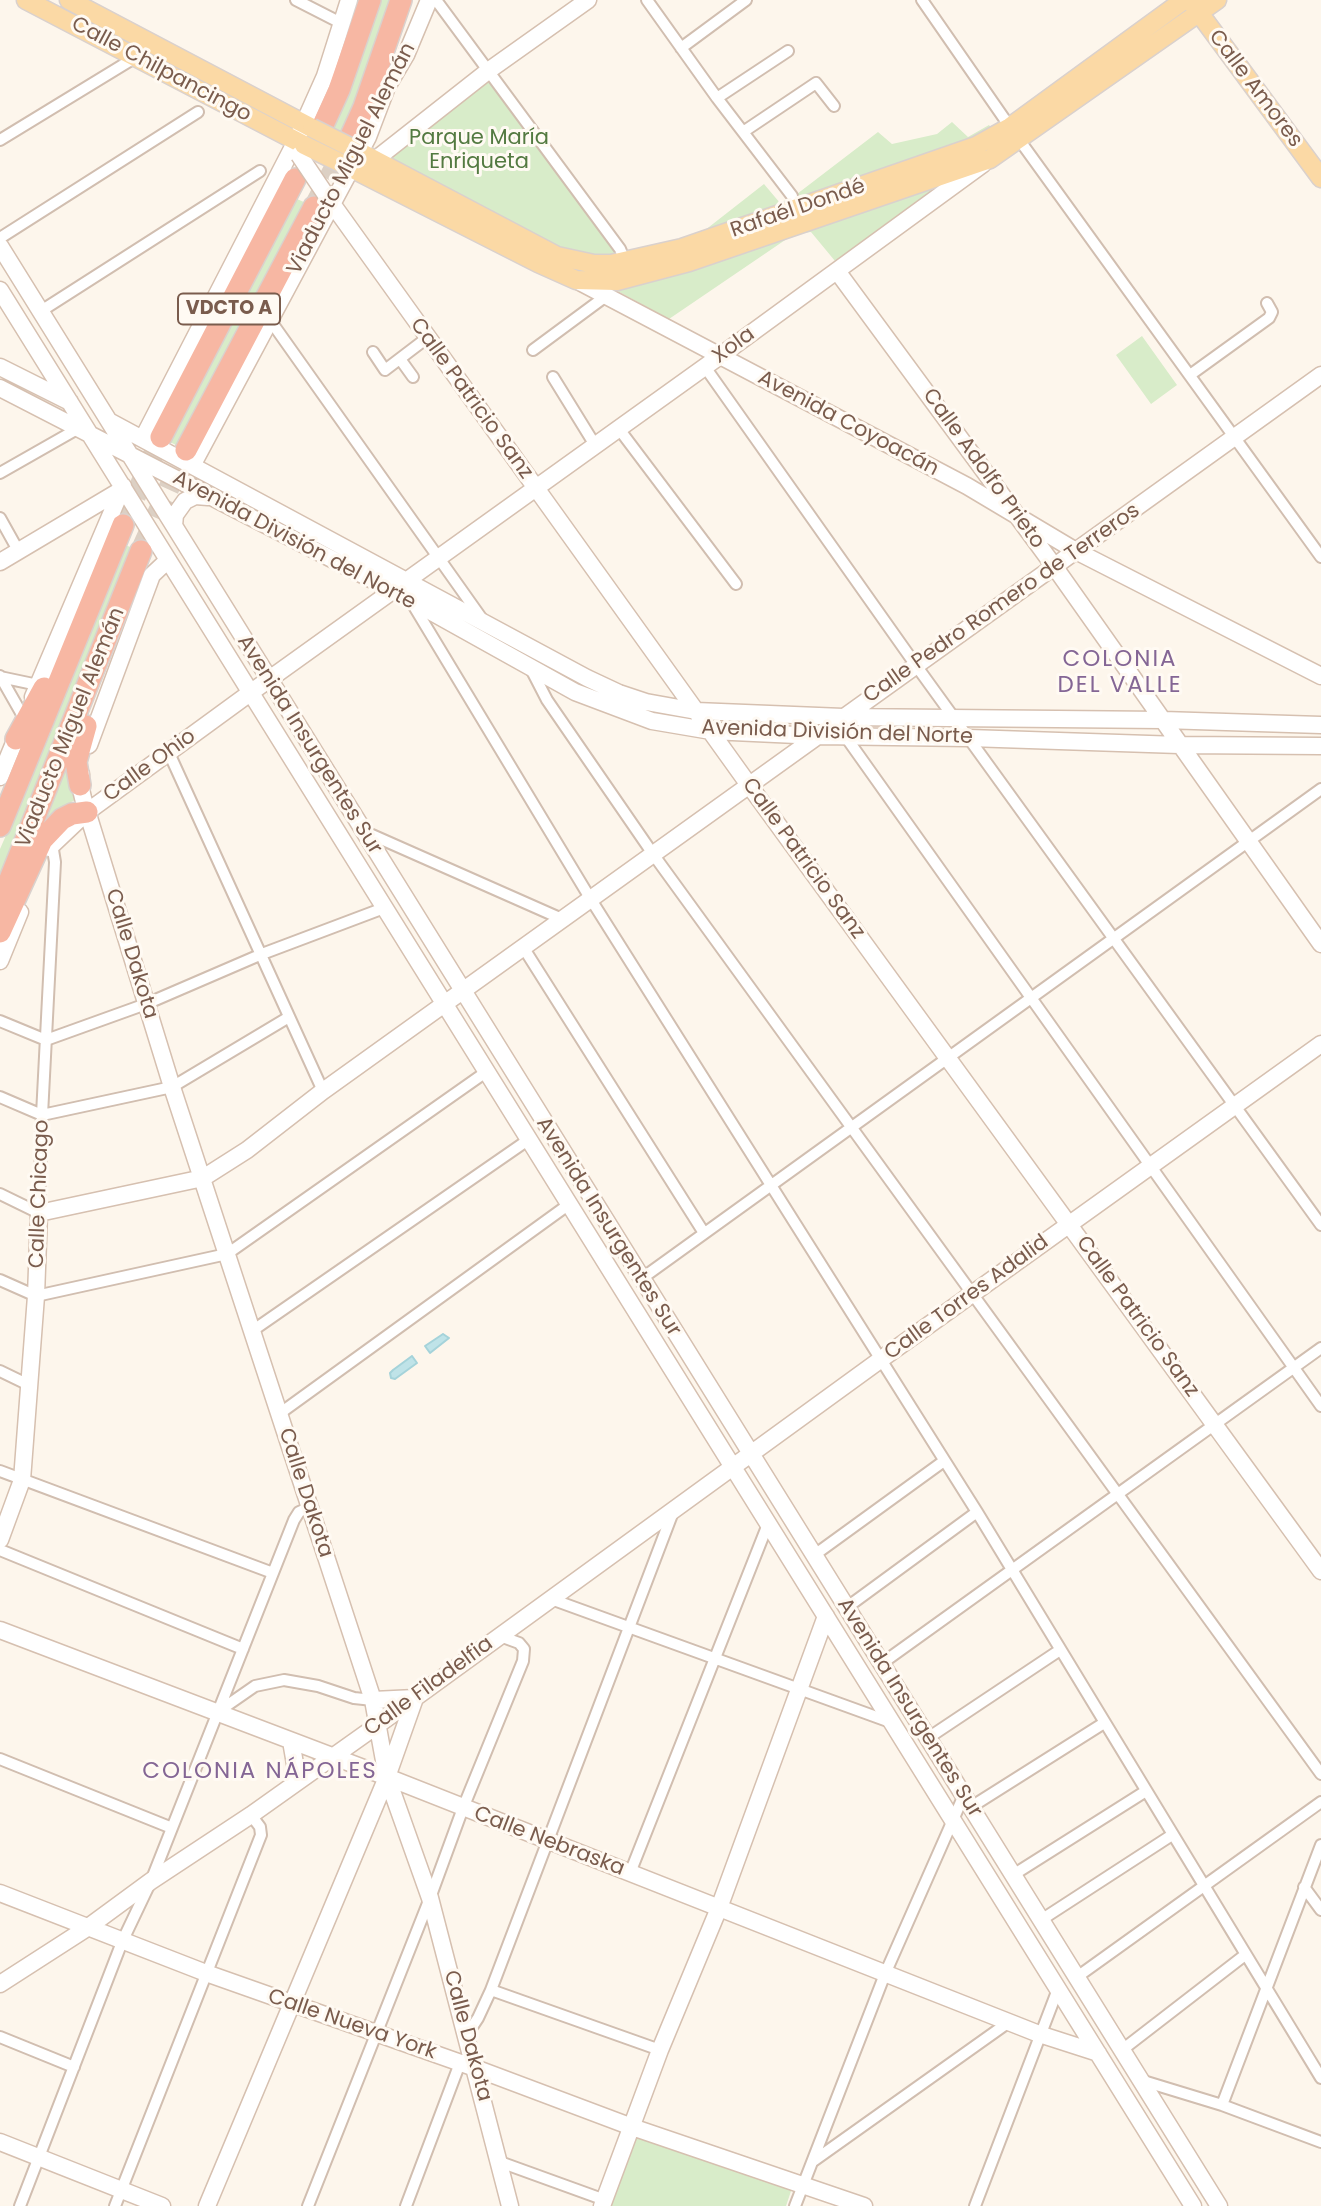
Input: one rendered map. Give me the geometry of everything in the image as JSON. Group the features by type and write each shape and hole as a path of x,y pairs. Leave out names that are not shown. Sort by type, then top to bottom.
{"highway":[{"path":"309,133 331,84 357,0"},
{"name":"Viaducto Miguel Alemán","path":"309,133 370,0"},
{"name":"Viaducto Miguel Alemán","path":"358,155 371,89 401,0"},
{"path":"371,89 399,40 414,0"},
{"name":"Viaducto Miguel Alemán","path":"152,438 295,179"},
{"name":"Viaducto Miguel Alemán","path":"189,457 325,203"},
{"name":"Viaducto Miguel Alemán","path":"0,826 123,525"},
{"name":"Viaducto Miguel Alemán","path":"0,904 141,551"},
{"path":"16,739 60,658 82,627"},
{"path":"80,785 76,772 76,756 86,726 91,679"},
{"path":"0,932 33,857 49,831 67,816 88,812"}],"main road":[{"name":"Calle Chilpancingo","path":"26,0 136,57 309,133"},
{"name":"Calle Chilpancingo","path":"69,0 309,133"},
{"name":"Xola","path":"990,159 1015,134 1184,0"},
{"name":"Xola","path":"1015,134 1195,7 1217,0"},
{"name":"Calle Amores","path":"1195,7 1320,173"},
{"name":"Avenida Coyoacán","path":"309,133 557,256 578,261"},
{"name":"Rafaél Dondé","path":"578,261 602,264 682,248 1015,134"},
{"name":"Avenida Coyoacán","path":"358,155 538,263 576,279"},
{"name":"Rafaél Dondé","path":"576,279 617,281 689,262 990,159"}],"street":[{"path":"296,0 341,23"},
{"name":"Viaducto Miguel Alemán","path":"152,438 309,133 349,0"},
{"name":"Viaducto Miguel Alemán","path":"189,457 270,320 325,203 358,155 429,0"},
{"path":"436,0 620,249 625,261"},
{"path":"358,155 411,132 488,71 587,0"},
{"path":"647,0 792,196"},
{"path":"681,47 746,0"},
{"path":"922,0 1015,134 1321,557"},
{"path":"717,98 788,51"},
{"path":"0,140 136,57"},
{"path":"743,132 816,83 834,106"},
{"path":"0,238 198,112"},
{"path":"358,155 411,132"},
{"name":"Calle Patricio Sanz","path":"309,133 325,203 427,338 1321,1571"},
{"name":"Xola","path":"250,693 990,159"},
{"path":"41,311 260,171"},
{"name":"Avenida Insurgentes Sur","path":"0,246 1219,2206"},
{"name":"Calle Adolfo Prieto","path":"837,271 1054,566 1321,944"},
{"name":"Avenida Coyoacán","path":"576,279 967,486 1076,551 1321,676"},
{"name":"Avenida Insurgentes Sur","path":"0,290 84,430 168,560 1193,2206"},
{"path":"533,350 606,296"},
{"path":"1190,375 1269,318 1272,312 1267,303"},
{"path":"270,320 483,621"},
{"path":"373,352 385,370 427,338"},
{"path":"400,359 413,377"},
{"name":"Avenida División del Norte","path":"0,367 108,421 152,438 189,457 406,580 619,694 670,708 843,717 1321,724"},
{"path":"705,367 915,664 1321,1225"},
{"name":"Calle Pedro Romero de Terreros","path":"204,1178 247,1150 323,1091 590,898 1321,375"},
{"path":"553,377 595,445"},
{"name":"Avenida División del Norte","path":"0,388 392,590 575,692 652,721 711,732 818,736 1321,746"},
{"path":"619,429 736,584"},
{"path":"0,473 84,430"},
{"path":"967,486 980,478 982,468"},
{"path":"0,562 122,488"},
{"path":"0,777 122,488"},
{"path":"174,526 178,509 185,501 200,495 211,498"},
{"path":"0,518 19,551"},
{"name":"Viaducto Miguel Alemán","path":"80,785 84,759 152,575 168,560"},
{"path":"411,601 590,898 977,1512 1321,2078"},
{"path":"530,668 548,700 653,853 1321,1774"},
{"path":"0,677 38,685"},
{"path":"0,677 24,718"},
{"name":"Calle Ohio","path":"52,844 88,812 250,693"},
{"path":"843,717 843,736 1321,1406"},
{"path":"169,753 323,1091"},
{"name":"Calle Dakota","path":"80,785 172,1087 373,1700 387,1777 430,1898 466,2036 468,2066 500,2162 510,2206"},
{"path":"641,1279 1321,789"},
{"path":"363,831 562,919"},
{"name":"Viaducto Miguel Alemán","path":"0,961 39,864 52,844"},
{"name":"Calle Chicago","path":"0,1540 22,1480 31,1386 55,862 52,844"},
{"path":"0,1021 46,1040 146,1004 262,954 384,908"},
{"path":"523,947 704,1233"},
{"path":"0,1097 42,1115 172,1087 289,1017"},
{"name":"Calle Torres Adalid","path":"750,1454 1321,1044"},
{"path":"0,1280 37,1296 227,1254 486,1072"},
{"path":"252,1331 528,1140"},
{"path":"0,1195 39,1213 204,1178"},
{"path":"279,1414 568,1205"},
{"path":"881,1664 1321,1348"},
{"path":"0,1371 31,1386"},
{"name":"Calle Filadelfia","path":"0,1984 88,1928 151,1881 251,1815 750,1454"},
{"path":"814,1556 944,1461"},
{"path":"0,1471 273,1573"},
{"path":"20,2206 122,1942 151,1881 294,1520 299,1512 310,1507"},
{"path":"466,2036 491,1990 674,1510"},
{"path":"846,1608 977,1512"},
{"path":"630,1873 768,1524"},
{"path":"0,1550 243,1649"},
{"path":"551,1599 893,1723"},
{"path":"500,2162 603,2203 660,2050 719,1908 826,1616"},
{"name":"Calle Nebraska","path":"0,1630 218,1711 1040,2034 1098,2053"},
{"path":"308,2206 523,1661 524,1649 519,1643 500,1636"},
{"path":"928,1738 1060,1650"},
{"path":"207,2206 387,1777 415,1698 354,1698 309,1683 284,1680 256,1686 218,1711"},
{"path":"795,2206 885,1974 953,1819 967,1801 1104,1723"},
{"path":"291,1741 298,1781"},
{"path":"0,1759 172,1828"},
{"path":"1013,1875 1146,1791"},
{"path":"1077,1978 1321,1802"},
{"path":"115,2206 261,1835 260,1827 251,1815"},
{"path":"1041,1920 1172,1835"},
{"path":"1222,2105 1321,1845"},
{"path":"1304,1887 1321,1910"},
{"name":"Calle Nueva York","path":"0,1893 206,1973 632,2127 864,2206"},
{"path":"1122,2050 1245,1955"},
{"path":"975,2206 1058,1989"},
{"path":"491,1990 660,2050"},
{"path":"812,2162 1009,2022"},
{"path":"0,2037 74,2067"},
{"path":"406,2206 468,2066"},
{"path":"1140,2080 1222,2105 1321,2142"},
{"path":"0,2142 162,2206"}],"green space":[{"path":"380,0 390,0 343,135 330,128"},
{"name":"Parque María Enriqueta","path":"488,74 621,258 575,257 387,161"},
{"path":"952,122 968,137 989,125 995,133 686,245 764,184 780,203 797,194 878,132 892,144 937,134"},
{"path":"967,171 835,261 811,232 794,234 669,319 612,288"},
{"path":"297,199 306,203 176,445 170,442 224,339 222,337 227,334"},
{"path":"1142,336 1177,385 1151,404 1116,355"},
{"path":"125,545 133,548 0,881 0,849 49,737"},
{"path":"67,764 77,799 56,810 42,824"},
{"path":"637,2128 792,2188 786,2206 607,2206"}],"water":[{"path":"443,1334 449,1338 430,1353 425,1346"},
{"path":"412,1356 417,1363 395,1379 391,1378 390,1373"}],"tunnel":[{"path":"314,207 347,144"},
{"path":"123,525 161,437"},
{"path":"143,546 186,450"}],"district":[{"name":"COLONIA DEL VALLE","path":"1120,673"},
{"name":"COLONIA NÁPOLES","path":"260,1772"}]}
